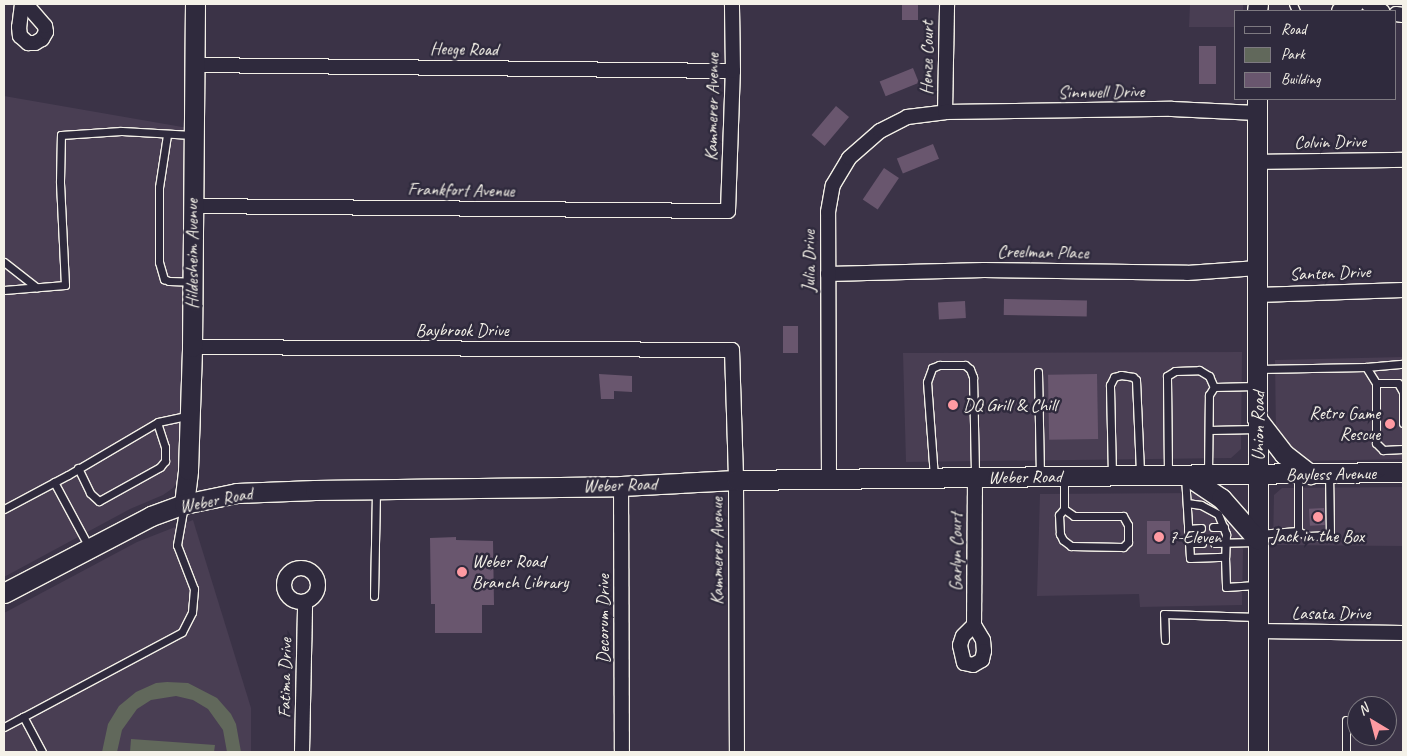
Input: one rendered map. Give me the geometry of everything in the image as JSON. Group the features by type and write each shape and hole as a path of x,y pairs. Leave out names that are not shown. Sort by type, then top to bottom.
{"main road":[{"name":"Hildesheim Avenue","path":"184,504 188,470 192,347 195,4"},
{"name":"Union Road","path":"1257,106 1258,752"},
{"path":"1257,424 1304,474"},
{"name":"Bayless Avenue","path":"1258,475 1403,472"},
{"name":"Weber Road","path":"4,593 151,516 184,504 252,492 621,486 736,480 1258,475"},
{"path":"1180,476 1221,498 1257,538"}],"street":[{"name":"Kammerer Avenue","path":"728,211 733,71 732,4"},
{"name":"Henze Court","path":"945,112 947,4"},
{"path":"1368,4 1380,10"},
{"name":"Heege Road","path":"194,64 733,71"},
{"name":"Sinnwell Drive","path":"945,112 1257,106"},
{"name":"Julia Drive","path":"829,479 828,212 833,185 850,158 880,131 907,117 945,112"},
{"name":"Colvin Drive","path":"1257,162 1403,160"},
{"name":"Frankfort Avenue","path":"193,206 728,211"},
{"name":"Creelman Place","path":"828,274 984,270 1187,273 1258,268"},
{"name":"Santen Drive","path":"1258,295 1403,290"},
{"name":"Baybrook Drive","path":"192,347 732,350"},
{"name":"Kammerer Avenue","path":"732,350 736,480 737,752"},
{"name":"Garlyn Court","path":"974,625 975,478"},
{"name":"Decorum Drive","path":"621,486 622,752"},
{"name":"Fatima Drive","path":"302,752 305,603"},
{"name":"Lasata Drive","path":"1258,624 1403,632"}],"lane":[{"path":"4,290 65,285 60,182 61,135 120,131 194,135"},
{"path":"167,135 159,186 159,262 164,278 169,281 192,282"},
{"path":"4,262 36,287"},
{"path":"1208,476 1209,395 1214,387 1257,378 1403,364"},
{"path":"934,478 929,374 932,368 939,365 965,365 970,369 973,377 975,478"},
{"path":"1366,367 1376,383 1376,443 1383,450 1403,449"},
{"path":"1214,387 1209,376 1199,370 1175,371 1167,376 1180,476 1187,504 1190,558 1225,557"},
{"path":"1038,372 1040,477"},
{"path":"1112,476 1110,385 1114,377 1121,375 1133,376 1136,380 1140,476"},
{"path":"1376,383 1398,383 1403,392 1403,423"},
{"path":"4,509 157,423 189,416"},
{"path":"78,468 90,493 98,501 160,467 165,461 166,447 157,423"},
{"path":"1209,430 1257,424"},
{"path":"1298,531 1304,474"},
{"path":"1214,542 1257,538 1298,531 1307,536 1330,535 1329,474"},
{"path":"1064,476 1064,509 1059,516 1060,534 1066,544 1123,547 1128,542 1128,524 1123,516 1117,514 1074,516 1064,509"},
{"path":"54,482 89,547"},
{"path":"374,596 376,489"},
{"path":"4,727 182,632 192,612 194,589 177,545 184,504"},
{"path":"1187,504 1210,508 1218,514 1224,527 1226,587 1258,585"},
{"path":"1213,527 1224,527"},
{"path":"1188,528 1202,528"},
{"path":"1189,543 1202,543"},
{"path":"1165,640 1164,614 1258,624"},
{"path":"23,717 42,752"},
{"path":"1346,720 1346,752"}],"shaded area":[{"path":"1190,4 1243,4 1243,10 1234,10 1234,27 1189,27"},
{"path":"4,96 188,128 186,349 179,480 173,488 163,495 130,509 4,577"},
{"path":"1242,352 1241,449 1231,458 906,462 903,353"},
{"path":"1403,357 1403,459 1305,461 1276,435 1275,360"},
{"path":"1403,487 1403,546 1273,545 1274,495 1282,488"},
{"path":"1199,493 1210,497 1239,527 1243,550 1242,605 1140,607 1139,594 1037,596 1040,494"},
{"path":"193,520 251,708 251,752 4,752 4,613 137,542"}],"green space":[{"path":"156,683 188,683 217,698 231,714 236,724 241,752 227,752 223,730 208,709 193,700 176,696 151,700 137,709 122,730 117,752 102,752 108,724 119,706 136,692"},
{"path":"131,739 215,745 214,752 130,752"}],"building":[{"path":"902,4 918,4 918,20 902,20"},
{"path":"1199,46 1216,46 1216,84 1199,84"},
{"path":"913,68 919,83 886,96 880,81"},
{"path":"836,106 849,117 825,146 812,135"},
{"path":"933,144 939,159 903,173 897,159"},
{"path":"884,168 899,178 878,210 863,200"},
{"path":"1004,299 1087,300 1087,316 1004,315"},
{"path":"965,301 966,318 939,319 938,302"},
{"path":"783,326 798,326 798,353 783,353"},
{"path":"599,374 632,376 632,392 614,391 614,399 601,399"},
{"path":"1097,374 1098,439 1049,440 1048,375"},
{"name":"Jack in the Box","path":"1324,508 1325,525 1310,526 1309,509"},
{"name":"7-Eleven","path":"1147,521 1170,521 1170,554 1147,554"},
{"name":"Weber Road Branch Library","path":"456,537 456,540 493,541 494,605 482,605 482,633 435,633 435,604 431,604 430,538"}],"place":[{"name":"DQ Grill & Chill","path":"953,405"},
{"name":"Retro Game Rescue","path":"1390,424"},
{"name":"Jack in the Box","path":"1318,517"},
{"name":"7-Eleven","path":"1159,537"},
{"name":"Weber Road Branch Library","path":"462,572"}]}
